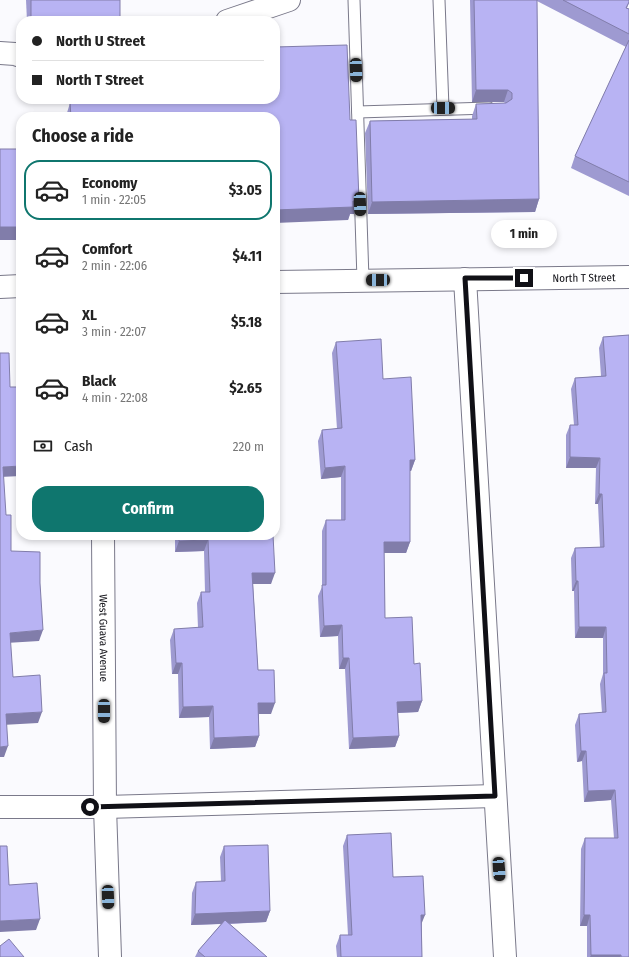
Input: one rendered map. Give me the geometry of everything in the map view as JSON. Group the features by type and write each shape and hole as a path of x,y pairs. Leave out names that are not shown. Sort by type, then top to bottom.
{"street":[{"path":"241,16 289,0"},
{"path":"0,53 16,54"},
{"name":"North T Street","path":"280,282 465,278 629,277"},
{"path":"465,278 504,957"},
{"path":"0,287 16,286"},
{"name":"West Guava Avenue","path":"103,540 105,807 110,957"},
{"path":"0,807 105,807 495,796"}],"lane":[{"path":"354,0 363,280"},
{"path":"439,0 443,108"},
{"path":"358,112 443,108 501,108"}],"building":[{"path":"31,0 120,0 120,16 31,16"},
{"path":"474,0 537,0 539,199 372,202 370,121 477,119 476,104 506,103 512,99 512,93 508,90 476,90"},
{"path":"563,0 629,0 626,8 629,9 629,34"},
{"path":"629,40 629,182 575,156"},
{"path":"347,45 350,120 356,120 359,201 353,201 353,207 280,210 280,112 71,112 70,104 280,104 280,47"},
{"path":"0,149 16,149 16,227 0,227"},
{"path":"629,335 629,957 621,957 621,955 591,955 590,915 584,915 585,838 618,838 615,790 588,791 586,751 581,751 579,714 606,712 604,673 607,673 606,627 579,627 578,581 576,581 575,548 604,547 602,494 599,494 600,458 570,457 570,425 578,425 575,378 606,376 603,337"},
{"path":"381,339 383,379 411,377 415,460 410,460 410,542 384,542 385,618 412,617 414,664 420,663 422,701 397,702 399,736 353,738 349,658 343,658 342,625 324,626 322,585 326,585 326,520 345,520 345,466 325,468 322,430 342,428 336,342"},
{"path":"0,353 9,353 10,387 16,387 16,466 3,467 6,515 11,515 11,551 40,552 43,630 10,633 13,677 40,675 42,712 6,714 8,746 0,747"},
{"path":"179,540 208,540 179,541"},
{"path":"208,540 273,540 275,573 252,573 258,670 274,670 275,703 258,703 259,736 214,738 213,706 183,707 182,663 176,663 174,629 203,627 201,592 210,592"},
{"path":"391,833 393,877 423,876 425,915 421,915 422,957 341,957 340,935 352,935 347,835"},
{"path":"268,845 270,911 195,914 196,882 225,881 224,846"},
{"path":"0,846 7,846 9,885 37,883 40,919 0,921"},
{"path":"225,920 267,957 205,957 198,951"},
{"path":"9,939 24,957 0,957 0,946"}],"route":[{"path":"90,807 495,796 465,278 524,278"}]}
